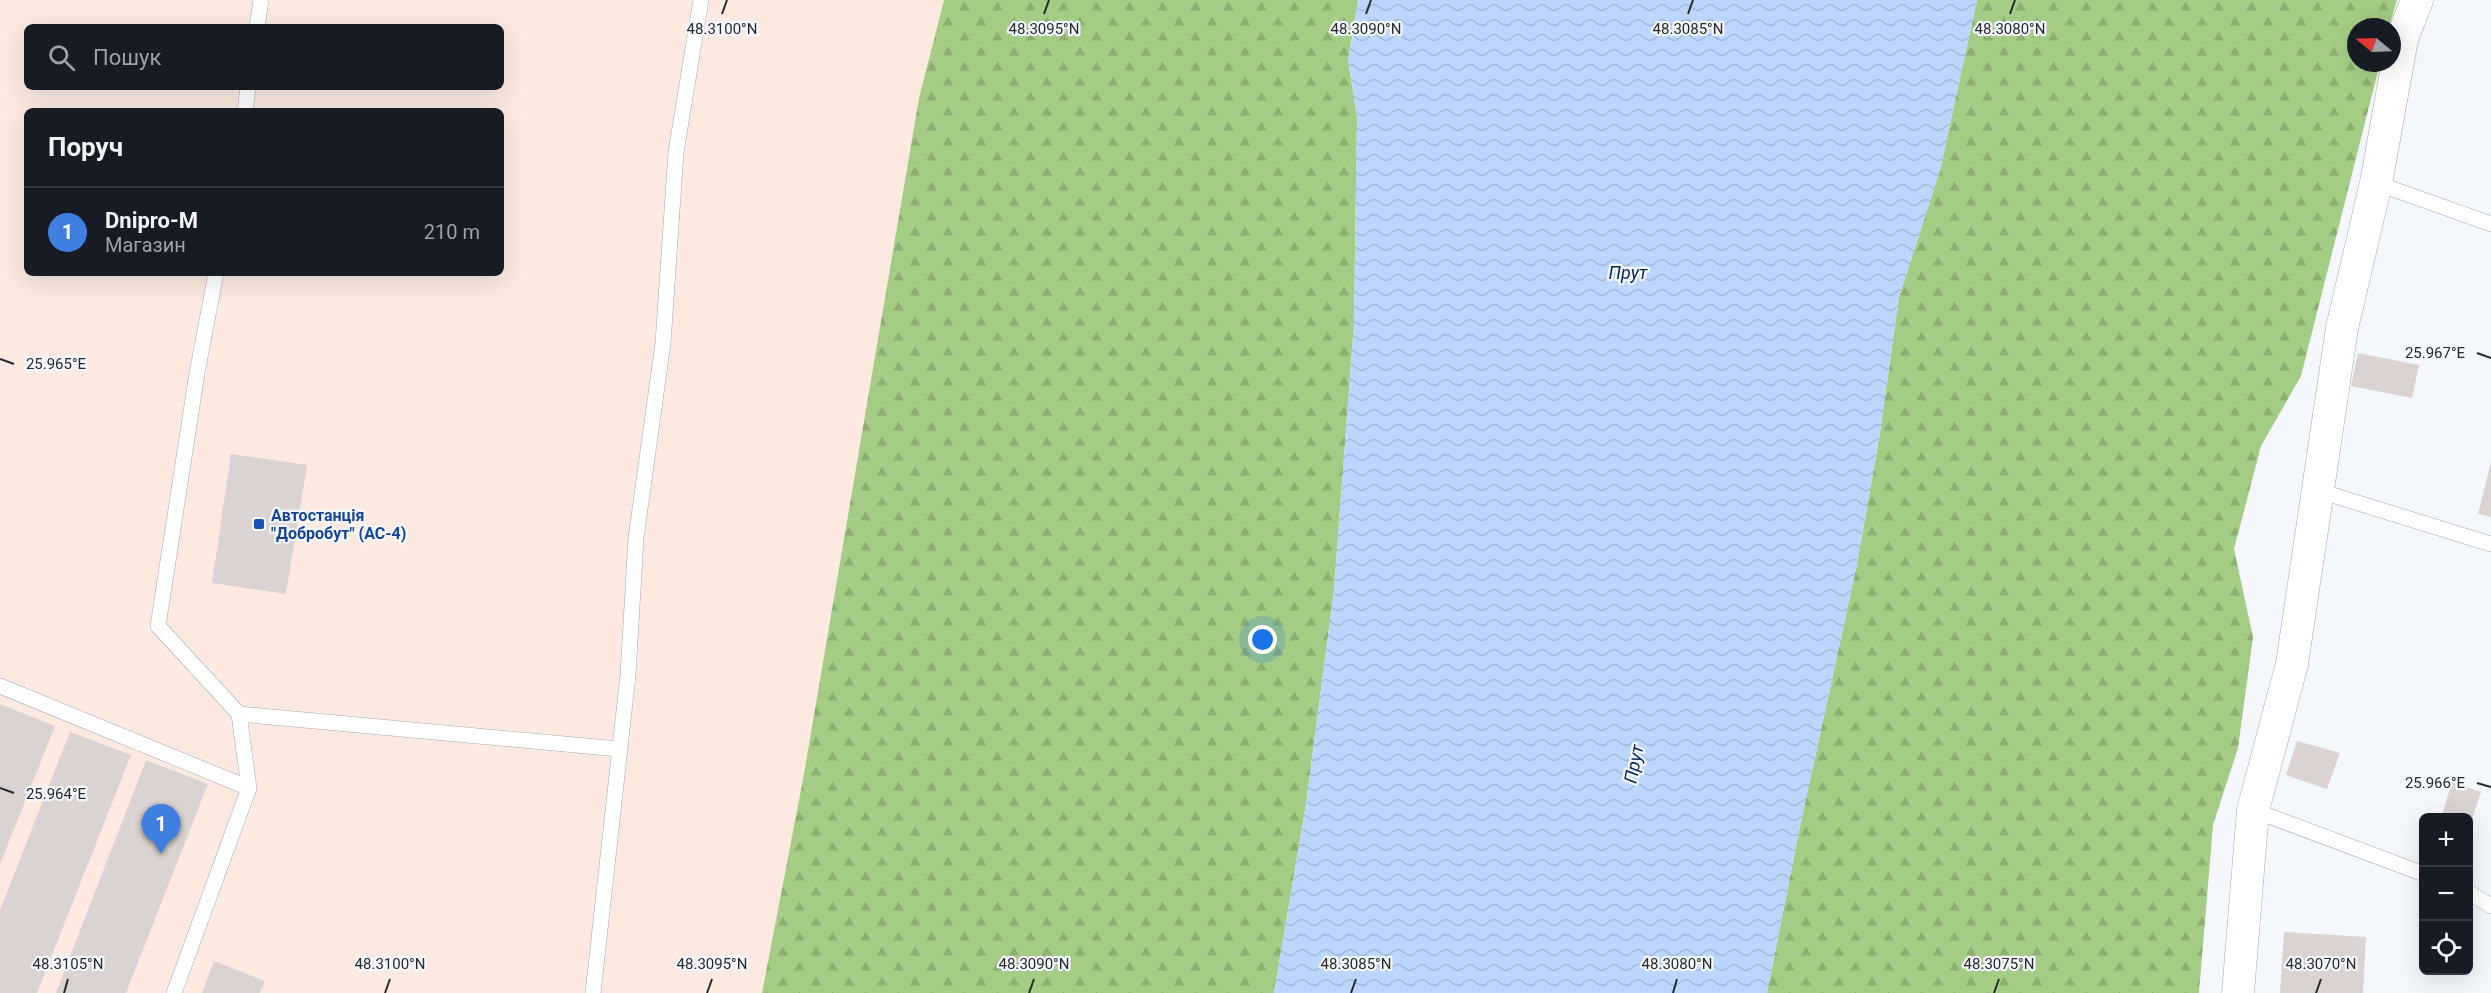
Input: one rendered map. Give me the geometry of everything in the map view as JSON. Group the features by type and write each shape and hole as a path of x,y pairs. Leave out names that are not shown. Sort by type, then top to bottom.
{"street":[{"path":"2238,993 2253,810 2292,664 2316,490 2342,328 2376,183 2402,39 2417,0"}],"lane":[{"path":"257,24 261,0"},
{"path":"593,993 628,675 636,538 663,342 676,152 701,0"},
{"path":"245,108 248,90"},
{"path":"2376,183 2491,224"},
{"path":"174,993 249,788 239,714 158,626 197,373 215,276"},
{"path":"2316,490 2491,544"},
{"path":"0,686 249,788"},
{"path":"239,714 619,749"},
{"path":"2253,810 2419,872"},
{"path":"2473,895 2491,906"}],"shaded area":[{"path":"0,0 944,0 919,98 804,774 762,993 0,993"}],"green space":[{"path":"944,0 1358,0 1348,60 1357,117 1354,323 1334,590 1306,804 1274,993 762,993 804,774 919,98"},
{"path":"1977,0 2397,0 2392,18 2347,18 2347,72 2378,72 2301,376 2261,446 2234,549 2253,637 2238,748 2213,825 2199,993 1767,993 1799,831 1857,564 1879,439 1899,297 1940,170"}],"water":[{"name":"Прут","path":"1358,0 1977,0 1940,170 1899,297 1879,439 1857,564 1799,831 1767,993 1274,993 1306,804 1334,590 1354,323 1357,117 1348,60"}],"building":[{"path":"2358,353 2419,365 2412,398 2351,386"},
{"name":"Автостанція \"Добробут\" (АС-4)","path":"231,454 307,465 286,594 212,583"},
{"path":"2491,462 2491,517 2478,514"},
{"path":"0,704 55,726 0,864"},
{"path":"70,732 131,755 37,993 0,993 0,910"},
{"path":"2297,741 2340,753 2327,789 2286,775"},
{"path":"146,760 208,784 126,993 56,993"},
{"path":"2452,782 2481,792 2473,816 2473,813 2443,813"},
{"path":"2284,932 2366,937 2363,993 2280,993"},
{"path":"214,961 265,981 260,993 202,993"}],"place":[{"name":"Автостанція \"Добробут\" (АС-4)","path":"259,524"},
{"name":"Dnipro-M","path":"161,854"}]}
